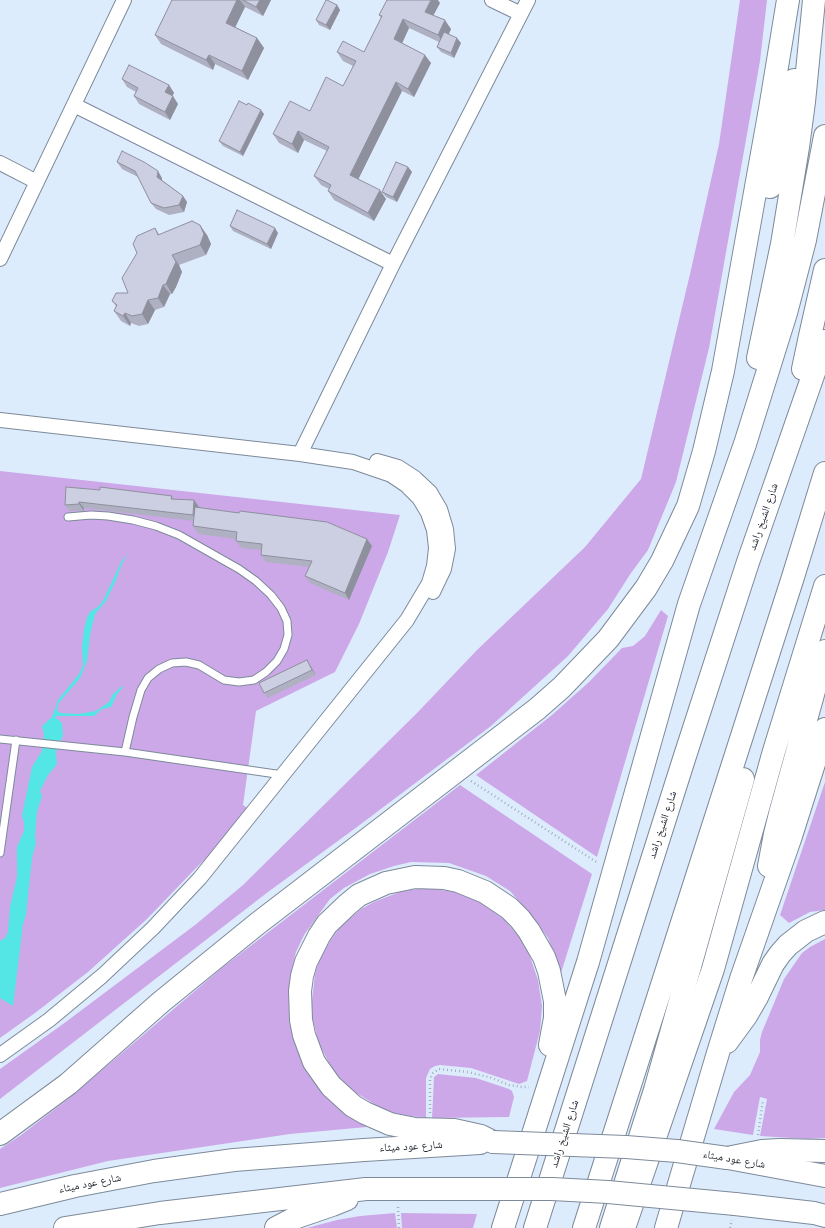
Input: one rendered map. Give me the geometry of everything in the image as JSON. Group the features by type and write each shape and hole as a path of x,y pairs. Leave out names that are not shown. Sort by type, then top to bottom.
{"main road":[{"path":"0,1134 68,1084 208,963 257,924 537,710 562,687 608,639 646,588 665,554 688,506 704,451 723,372 788,0"},
{"path":"723,372 733,344 740,316 780,142 810,0"},
{"path":"702,566 713,518 752,384 772,296 798,146 814,0"},
{"path":"503,1228 588,962 689,604 747,436 794,284 811,216 825,136"},
{"path":"796,424 804,365 825,270"},
{"path":"796,424 825,341"},
{"name":"شارع الشيخ راشد","path":"535,1228 684,759 748,562 796,424"},
{"path":"584,1228 825,473"},
{"path":"624,1228 713,969 774,751 825,586"},
{"path":"766,905 769,869 775,834 825,651"},
{"path":"611,1228 655,1090 735,809 750,740 756,693"},
{"path":"666,1228 718,1053 825,728"},
{"path":"493,1142 468,1132 402,1127 364,1114 331,1086 314,1062 304,1035 301,1020 300,998 302,976 306,962 327,924 348,904 366,892 386,883 415,877 444,878 458,881 485,892 503,904 520,919 537,944 547,964 553,986 555,1018 553,1035 532,1111 532,1138"},
{"path":"718,1053 746,1016 773,964 788,944 806,931 825,922"},
{"path":"0,1119 33,1099 68,1084"},
{"name":"شارع عود ميثاء","path":"0,1204 82,1184 154,1171 227,1161 364,1150 493,1142 626,1147 677,1151 727,1158 825,1176"},
{"path":"727,1158 762,1151 825,1151"},
{"path":"276,1228 297,1217 344,1201 366,1189"},
{"path":"65,1228 160,1213 366,1189 538,1189 608,1192 734,1204 821,1216"}],"street":[{"path":"0,259 124,0"},
{"path":"492,0 520,14"},
{"path":"300,454 393,264 528,0"},
{"path":"74,105 393,264"},
{"path":"0,163 37,182"},
{"path":"0,420 300,454 353,462 378,461 398,467 415,478 430,492 440,509 446,529 448,549 444,569 436,588 425,603 407,620 200,878 152,928 96,980 49,1020 0,1055"}],"lane":[{"path":"68,517 91,515 133,520 156,526 179,535 239,569 256,581 271,595 281,608 287,621 288,635 284,649 266,672 254,680 239,682 224,680 199,666 186,662 172,663 159,669 148,678 141,690 125,752"},
{"path":"0,739 125,752 283,775"},
{"path":"0,853 16,740"}],"path":[{"path":"457,772 603,866"},
{"path":"430,1118 430,1079 433,1073 439,1069 474,1073 509,1085 522,1087 538,1085"},
{"path":"758,1136 763,1100"},
{"path":"398,1213 399,1228"}],"shaded area":[{"path":"740,0 767,0 760,61 709,348 676,482 648,550 608,609 568,656 491,726 268,892 0,1099 0,1069 63,1024 195,925 243,885 417,713 477,650 585,547 641,479 690,274 719,144"},
{"path":"0,471 400,515 388,552 359,624 335,672 256,711 243,805 249,809 227,838 147,919 88,972 0,1038"},
{"path":"128,553 106,601 95,614 90,635 87,661 80,678 58,704 57,710 60,713 78,714 96,711 109,702 113,694 124,686 117,694 111,707 102,709 94,716 55,717 62,723 63,736 57,747 57,764 48,775 40,791 42,796 37,812 35,836 36,843 32,858 26,915 23,924 13,1006 0,998 0,941 5,938 8,932 10,907 17,877 17,847 24,831 22,816 32,767 42,751 44,734 42,726 52,717 58,700 79,674 83,665 82,646 87,617 90,612 99,606 104,599 121,562"},
{"path":"661,610 668,616 597,857 476,775 552,715 589,682 622,648 633,646 645,636"},
{"path":"825,782 825,910 810,912 789,923 780,915"},
{"path":"460,785 592,874 560,976 548,938 531,915 510,891 486,876 449,863 411,862 370,874 344,888 330,899 304,935 296,952 291,972 289,1007 292,1030 300,1056 317,1085 331,1102 367,1127 290,1134 108,1161 0,1188 0,1149 68,1099 223,967"},
{"path":"434,889 461,893 483,901 482,904 505,920 522,941 529,954 538,980 542,1006 540,1031 527,1081 519,1084 471,1068 440,1065 435,1066 430,1069 426,1078 426,1118 394,1113 379,1107 353,1091 333,1070 319,1044 312,1016 315,974 319,961 325,949 340,927 361,909 374,902 402,891"},
{"path":"825,939 825,1138 807,1139 760,1136 767,1099 760,1097 753,1135 714,1129 734,1092 750,1075 760,1052 762,1032 784,979 802,953"},
{"path":"438,1074 476,1078 509,1089 512,1091 514,1097 509,1117 432,1118 434,1077"},
{"path":"395,1213 397,1228 307,1228 360,1216"},
{"path":"401,1213 477,1214 473,1228 402,1228"}],"building":[{"path":"172,0 237,0 226,23 257,38 242,71 209,55 206,60 155,35"},
{"path":"243,0 260,0 256,7"},
{"path":"326,0 337,5 326,25 316,20"},
{"path":"387,0 431,0 425,12 445,20 438,35 403,19 394,39 425,55 408,89 396,82 350,175 380,190 368,213 328,191 331,185 314,176 329,147 298,131 292,144 273,134 290,101 310,111 326,77 343,86 356,61 337,52 343,41 364,52 382,16 379,15"},
{"path":"444,32 457,38 451,53 437,47"},
{"path":"129,65 169,85 165,92 173,96 165,112 134,96 138,88 122,79"},
{"path":"239,101 247,105 248,103 261,110 240,152 219,141"},
{"path":"122,151 158,171 157,177 183,196 179,205 164,208 151,203 135,171 117,162"},
{"path":"396,162 408,167 393,197 382,192"},
{"path":"237,210 275,228 267,244 230,226"},
{"path":"192,221 200,225 204,234 200,245 172,255 176,262 166,284 163,285 158,298 148,300 142,314 132,316 125,313 123,316 114,311 117,305 112,301 116,293 128,293 122,278 137,253 133,244 137,236 155,228 158,235"},
{"path":"66,487 100,490 100,487 172,496 171,499 194,500 193,515 79,502 79,504 65,505"},
{"path":"195,507 327,522 367,539 345,593 305,576 312,561 261,555 262,544 236,541 237,532 193,526"},
{"path":"307,660 312,670 264,693 259,683"}]}
